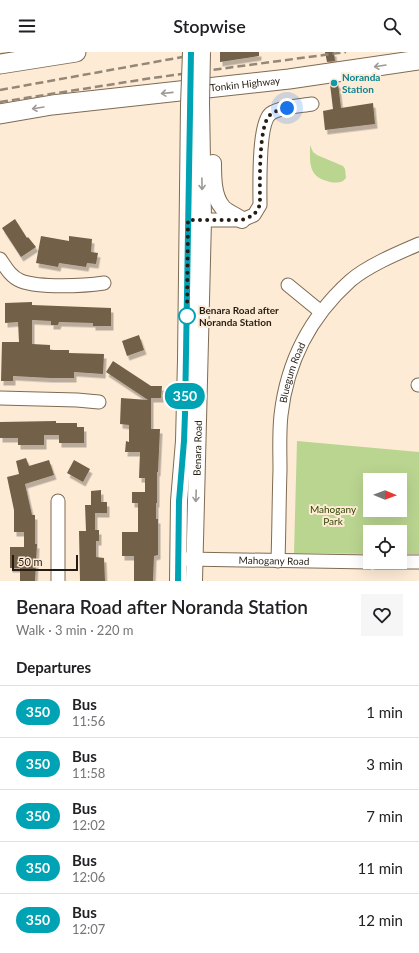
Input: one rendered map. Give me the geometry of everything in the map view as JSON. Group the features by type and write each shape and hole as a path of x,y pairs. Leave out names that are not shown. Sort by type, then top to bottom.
{"highway":[{"path":"0,64 76,52"},
{"name":"Tonkin Highway","path":"0,114 52,105 289,79 419,60"}],"main road":[{"name":"Benara Road","path":"190,52 195,104 195,220 199,389 194,581"},
{"name":"Benara Road","path":"178,581 179,501 184,441 186,360 202,140 195,104 202,52"},
{"path":"202,140 213,162 213,183 216,196 223,208 242,220"},
{"path":"184,441 190,421 192,387 196,384 199,389"}],"street":[{"path":"195,220 242,220 254,215 260,205 262,136 265,121 269,115 276,111 312,104"},
{"name":"Bluegum Road","path":"278,561 281,416 285,386 292,364 304,338 321,312 351,280 375,265 419,244"},
{"path":"0,259 9,273 21,281 50,285 88,286 104,283"},
{"path":"288,285 321,312"},
{"path":"0,398 99,402"},
{"path":"58,502 58,581"},
{"name":"Mahogany Road","path":"178,559 363,562"},
{"path":"407,562 419,562"}],"green space":[{"path":"310,145 313,152 317,155 343,166 345,169 346,178 343,181 331,182 316,176 310,163"},
{"name":"Mahogany Park","path":"297,441 419,452 419,554 407,554 407,525 363,525 363,554 294,553"}],"building":[{"path":"220,52 259,52 259,56 220,62"},
{"path":"325,52 334,52 335,61 327,62"},
{"path":"338,83 341,108 373,103 375,124 325,130 323,111 333,109 330,84"},
{"path":"15,219 27,238 28,237 36,247 21,257 2,228"},
{"path":"41,236 69,241 69,236 92,239 91,252 98,253 96,264 87,263 86,267 59,263 58,267 36,263"},
{"path":"32,302 32,305 111,308 111,326 93,326 93,323 59,322 58,325 51,325 51,321 32,320 32,344 50,345 50,350 69,350 69,353 104,354 103,374 74,372 74,378 13,376 13,381 1,381 2,342 19,342 18,322 5,323 5,303"},
{"path":"139,335 144,350 127,356 122,341"},
{"path":"113,361 151,386 162,386 161,398 151,398 151,429 160,429 156,503 156,519 158,519 158,555 154,556 153,581 134,581 134,556 122,556 122,532 138,532 138,503 132,503 132,492 145,492 145,478 139,478 140,452 125,452 126,441 129,442 129,425 120,424 121,398 148,400 106,372"},
{"path":"56,421 56,423 77,423 77,427 84,427 84,443 59,443 59,435 44,435 44,445 18,445 18,438 0,438 0,422"},
{"path":"26,458 29,466 49,460 54,475 25,484 32,515 35,515 35,544 37,544 35,581 20,581 20,568 10,568 10,547 24,547 24,532 14,532 14,510 7,477 19,474 16,461"},
{"path":"74,460 90,469 83,482 67,473"},
{"path":"101,490 101,502 107,502 107,513 95,513 95,530 99,530 99,541 96,541 96,557 104,558 105,581 80,581 79,531 86,531 85,505 91,505 91,491"}],"railway":[{"path":"0,90 210,52"},
{"path":"0,102 152,78 346,52"}],"bus line":[{"name":"350","path":"178,581 179,501 185,414 191,52"}],"place":[{"name":"Noranda Station","path":"334,83"},
{"name":"Benara Road after Noranda Station","path":"187,316"}],"route":[{"path":"187,316 188,220 242,220 254,215 260,205 262,136 265,121 269,115 287,108"}]}
